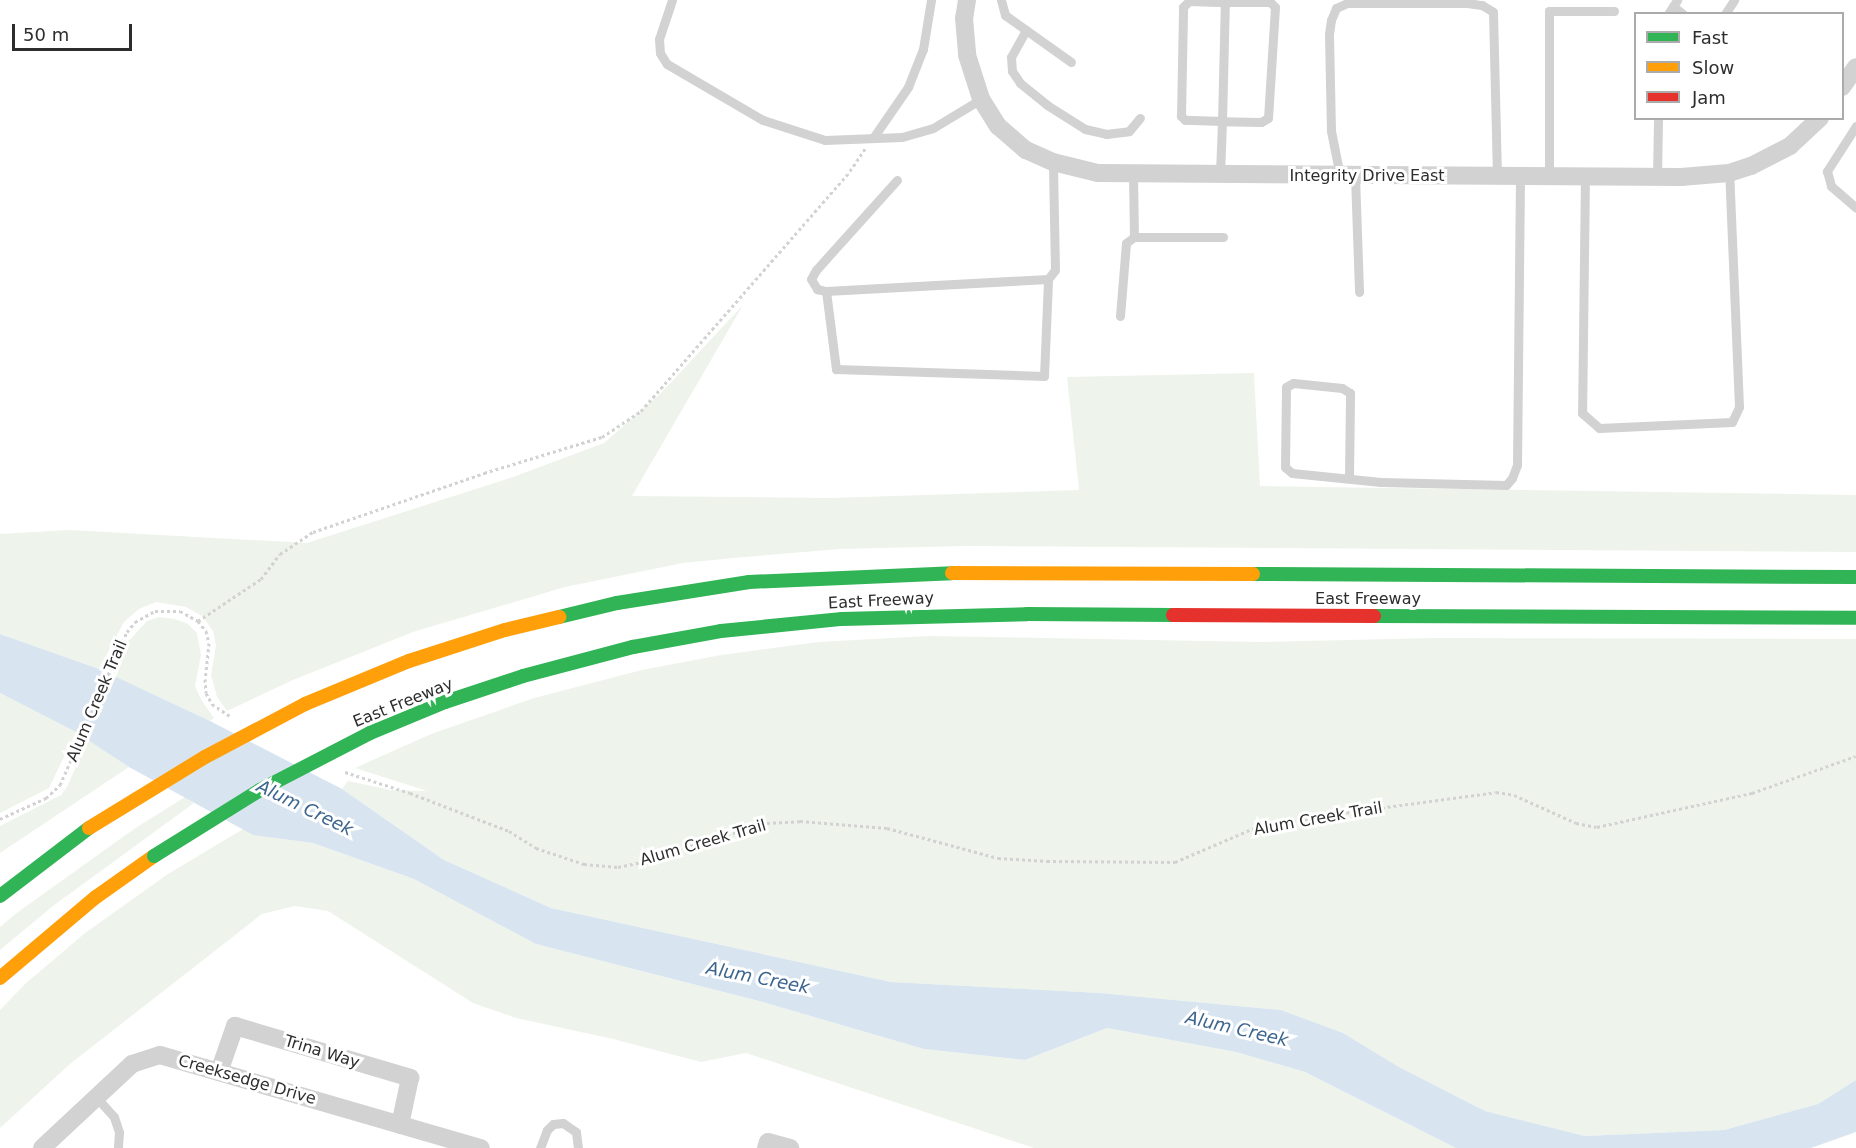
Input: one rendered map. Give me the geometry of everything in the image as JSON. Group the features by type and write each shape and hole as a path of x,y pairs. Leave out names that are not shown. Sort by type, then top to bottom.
{"highway":[{"name":"East Freeway","path":"0,896 89,828 205,757 305,704 409,661 505,630 617,603 749,582 949,573 1856,577"},
{"name":"East Freeway","path":"0,978 96,897 154,855 260,789 370,733 445,702 523,676 622,650 721,631 842,619 1027,614 1856,618"},
{"path":"10,869 89,828"}],"street":[{"name":"Integrity Drive East","path":"967,0 964,37 972,78 982,102 998,126 1026,150 1053,162 1098,173 1657,177 1729,173 1771,156 1807,134 1818,120"},
{"path":"1844,84 1856,67"},
{"name":"Trina Way","path":"219,1072 235,1026 410,1078 400,1125"},
{"name":"Creeksedge Drive","path":"50,1146 96,1097 132,1064 160,1054 481,1148"},
{"path":"766,1148 768,1142 790,1148"}],"lane":[{"path":"672,0 658,39 660,53 668,64 686,77 764,120 825,140 902,137 933,128 982,102"},
{"path":"873,138 908,87 923,49 932,0"},
{"path":"1001,0 1005,15 1071,62"},
{"path":"1490,0 1497,176"},
{"path":"1189,1 1225,2 1270,2 1275,7 1268,118 1262,122 1185,120 1181,116 1183,7 1189,1"},
{"path":"1220,174 1225,2"},
{"path":"1359,292 1347,176 1331,131 1330,20 1336,8 1347,3 1467,3 1482,5 1492,12"},
{"path":"1548,176 1549,11 1614,11"},
{"path":"1026,30 1011,57 1012,71 1020,83 1047,105 1085,129 1106,134 1129,131 1140,118"},
{"path":"1657,177 1658,120"},
{"path":"1856,126 1827,171 1831,186 1856,208"},
{"path":"826,291 836,369 1044,376 1048,279 1055,270 1053,162"},
{"path":"1585,176 1582,412 1599,428 1732,422 1739,407 1729,173"},
{"path":"1133,174 1134,237"},
{"path":"1349,478 1350,393 1342,388 1293,384 1286,387 1285,467 1292,473 1349,478 1506,485 1512,478 1517,465 1520,176"},
{"path":"897,180 816,270 811,279 817,289 826,291 1048,279"},
{"path":"1120,316 1126,243 1134,237 1223,237"},
{"path":"96,1097 114,1117 119,1132 117,1148"},
{"path":"540,1148 547,1130 553,1124 563,1124 576,1132 578,1148"}],"path":[{"path":"237,721 212,704 206,693 209,643 206,631 198,621 261,579 280,554 313,532 484,473 602,437 641,411 850,171 873,138"},
{"name":"Alum Creek Trail","path":"0,819 46,798 60,785 115,653 135,622 155,611 172,609 198,621"},
{"name":"Alum Creek Trail","path":"338,768 356,778 410,793 509,831 536,848 564,859 618,867 657,859 767,823 800,821 887,828 998,858 1047,861 1175,862 1252,829 1334,813 1497,792 1514,795 1576,823 1597,827 1752,793 1856,756"}],"shaded area":[{"path":"743,305 632,496 831,498 1079,490 1067,377 1254,373 1260,486 1856,495 1856,552 965,546 840,549 733,558 683,563 565,587 413,632 293,680 227,711 217,697 211,675 216,645 213,631 202,616 186,607 156,602 139,609 124,622 99,669 0,634 0,534 69,530 307,543 513,477 604,443 662,392"},
{"path":"159,617 175,619 188,624 197,633 201,655 195,686 214,718 210,721 113,676 123,647 147,621"},
{"path":"928,636 1261,642 1436,638 1856,639 1856,1080 1818,1104 1724,1130 1585,1136 1485,1111 1399,1067 1343,1033 1281,1010 1100,993 891,982 551,908 444,860 342,789 348,781 391,790 427,791 355,768 431,734 534,698 642,670 721,655 818,642"},
{"path":"0,693 76,732 49,788 0,813"},
{"path":"88,739 129,767 0,853 0,826 61,795 67,787"},
{"path":"185,797 194,803 53,906 0,950 0,927 18,912 134,829"},
{"path":"243,829 253,835 313,843 414,879 536,944 759,1001 924,1049 1025,1060 1107,1028 1236,1052 1305,1072 1456,1148 1034,1148 746,1053 701,1062 613,1039 516,1018 473,1003 328,911 295,906 262,914 70,1064 0,1128 0,1010 25,984 85,933 168,874"}],"water":[{"name":"Alum Creek","path":"0,634 99,669 210,721 342,789 444,860 551,908 891,982 1100,993 1281,1010 1343,1033 1399,1067 1485,1111 1585,1136 1724,1130 1818,1104 1856,1080 1856,1132 1811,1148 1456,1148 1305,1072 1236,1052 1107,1028 1025,1060 924,1049 759,1001 536,944 414,879 313,843 253,835 129,767 76,732 0,693"}],"traffic: fast":[{"path":"559,617 617,603 749,582 952,573"},
{"path":"1253,574 1856,577"},
{"path":"370,733 445,702 523,676 633,647 721,631 842,619 1027,614 1173,615"},
{"path":"1374,616 1856,618"},
{"path":"154,856 260,790 370,733"},
{"path":"0,896 89,828"}],"traffic: slow":[{"path":"952,573 1253,574"},
{"path":"305,704 409,661 505,630 559,617"},
{"path":"89,828 205,757 305,704"},
{"path":"0,978 96,897 154,856"}],"traffic: jam":[{"path":"1173,615 1374,616"}]}
